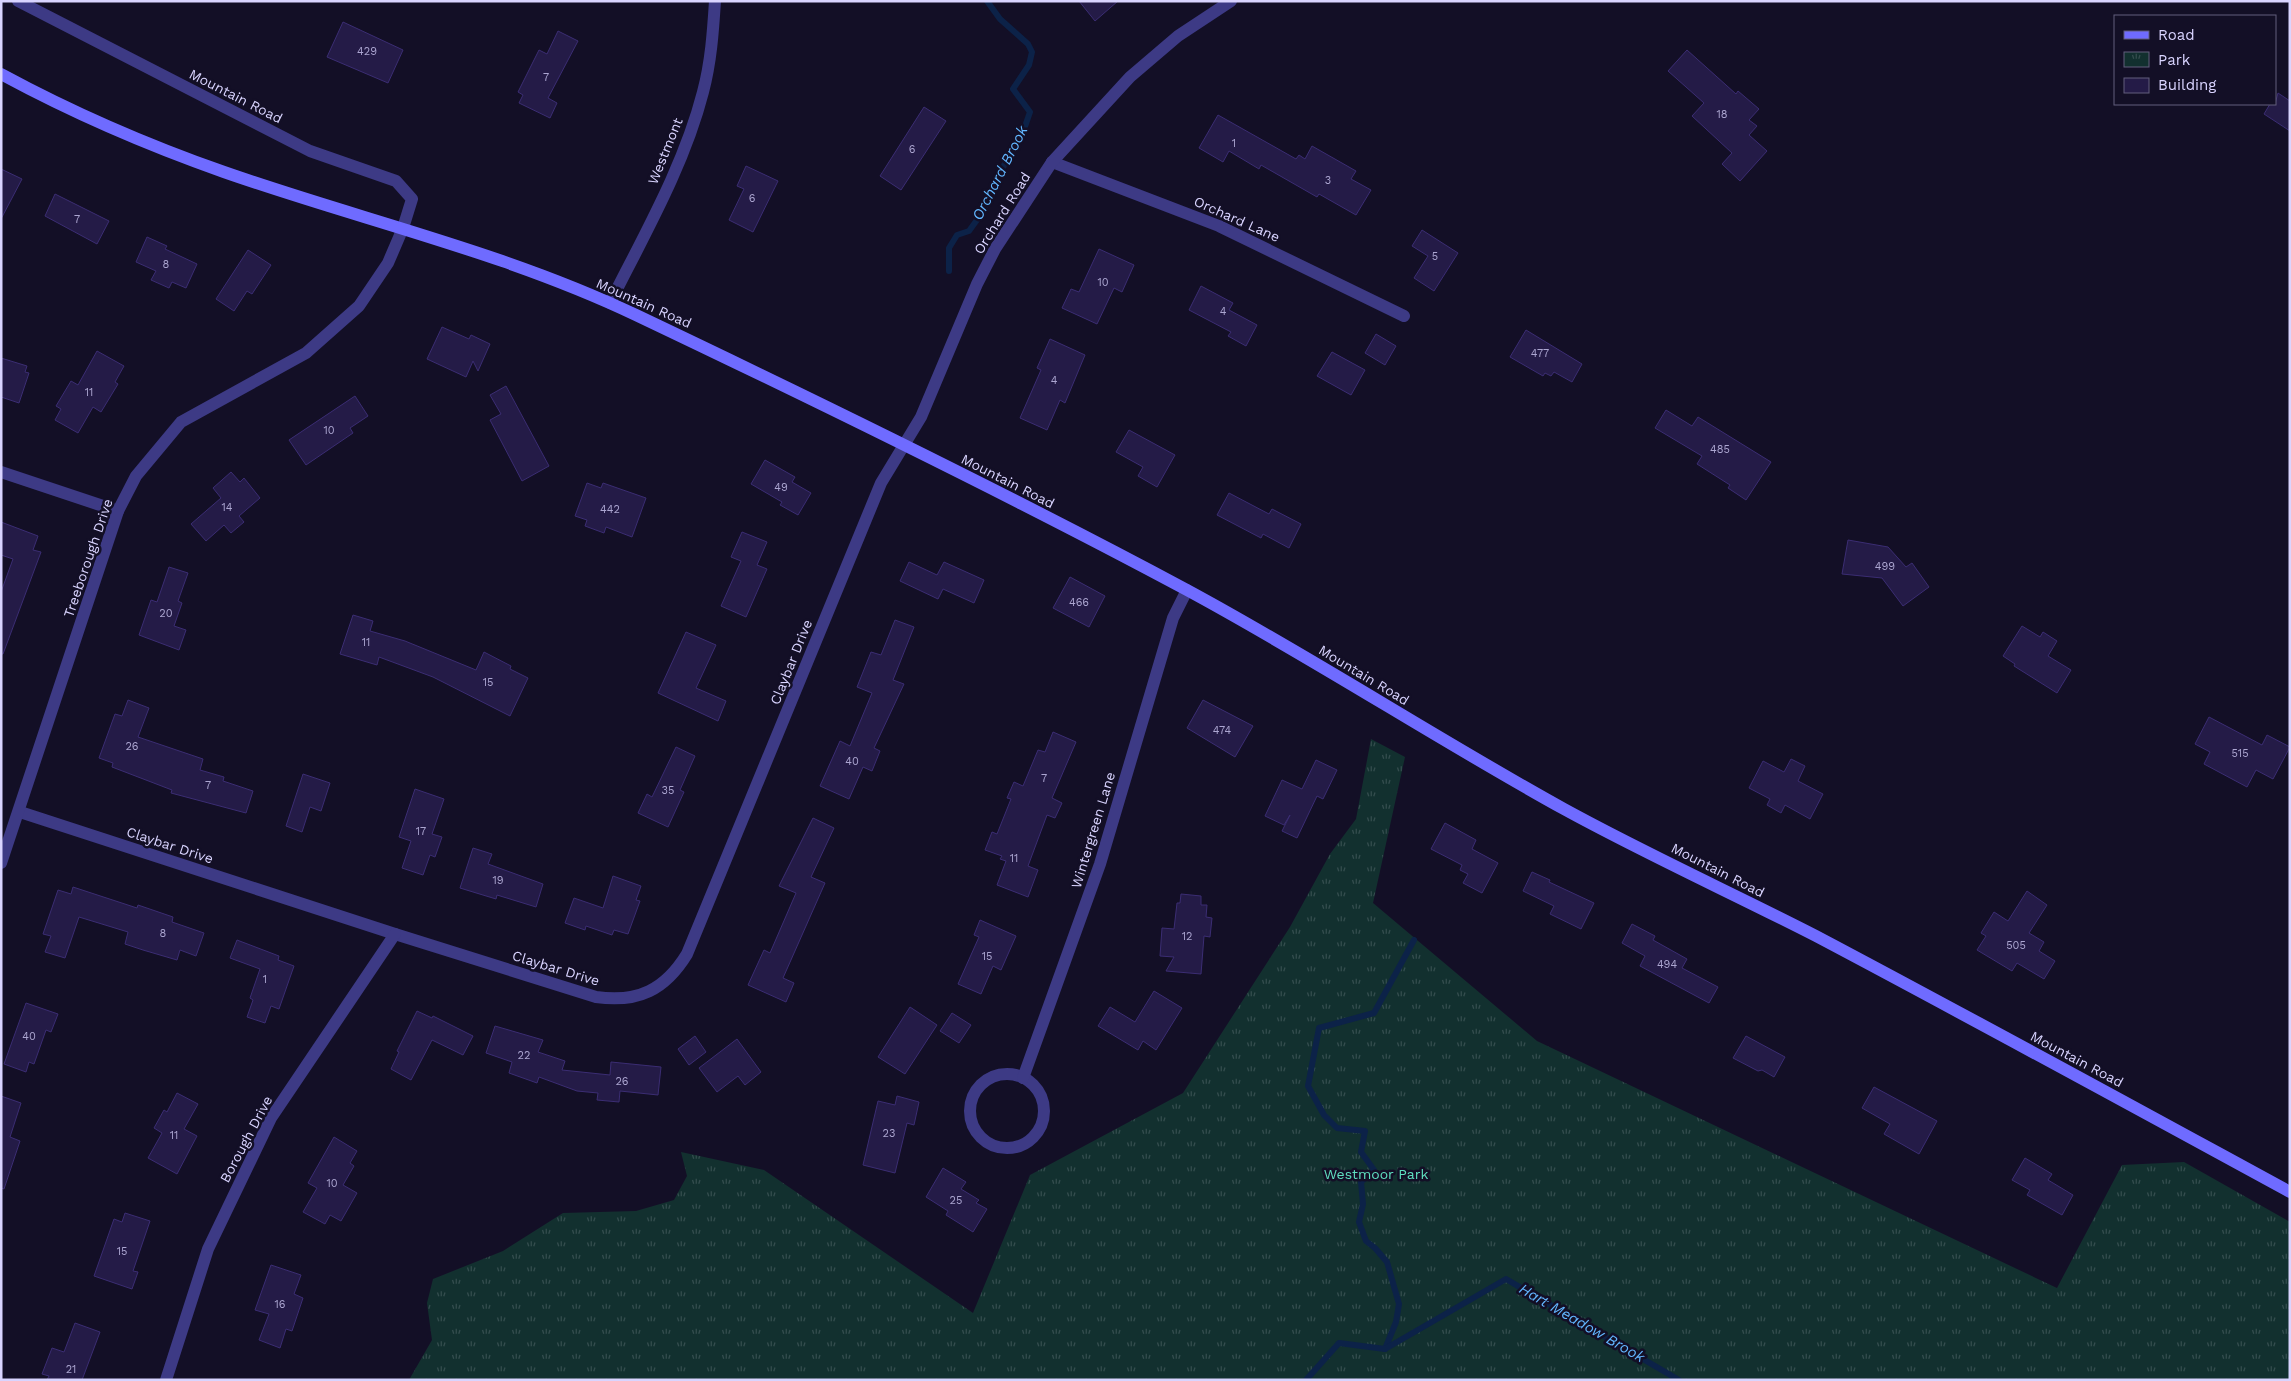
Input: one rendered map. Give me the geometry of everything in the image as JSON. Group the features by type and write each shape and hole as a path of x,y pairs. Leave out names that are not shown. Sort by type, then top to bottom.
{"main road":[{"name":"Mountain Road","path":"1,74 79,114 153,146 270,187 403,228 610,302 903,446 1187,590 1560,807 1818,938 2290,1192"}],"street":[{"name":"Mountain Road","path":"18,1 310,151 396,182 412,199 403,228"},
{"name":"Westmont","path":"610,302 667,187 688,138 703,92 712,45 715,1"},
{"name":"Orchard Road","path":"903,446 921,417 977,284 995,248 1052,162 1130,77 1178,36 1231,1"},
{"name":"Orchard Lane","path":"1052,162 1219,226 1404,316"},
{"name":"Treeborough Drive","path":"1,863 20,812 118,511 136,476 181,422 306,353 359,306 388,263 403,228"},
{"name":"Claybar Drive","path":"20,812 596,997 609,999 635,996 651,991 667,981 678,970 687,954 881,483 903,446"},
{"path":"1,472 118,511"},
{"name":"Wintergreen Lane","path":"1023,1078 1100,864 1173,618 1187,590"},
{"name":"Borough Drive","path":"166,1380 208,1249 272,1118 395,934"},
{"path":"1011,1074 1023,1078 1038,1091 1043,1103 1044,1116 1040,1128 1028,1142 1016,1147 1003,1148 991,1145 978,1134 972,1123 970,1110 973,1097 986,1081 998,1075 1011,1074"}],"green space":[{"name":"Westmoor Park","path":"1371,739 1405,757 1373,903 1537,1041 2057,1288 2122,1165 2184,1162 2290,1222 2290,1380 409,1380 432,1340 427,1303 433,1279 503,1251 563,1213 636,1211 674,1200 687,1176 681,1152 764,1170 973,1313 1030,1175 1183,1093 1290,927 1330,854 1356,819"}],"building":[{"path":"1079,1 1118,1 1095,21"},
{"path":"343,22 403,50 388,83 327,57"},
{"path":"558,31 578,41 548,98 557,103 550,118 519,103 523,95 518,92 539,50 547,54"},
{"path":"1687,50 1736,94 1738,91 1759,109 1749,120 1757,126 1749,135 1767,151 1740,181 1722,164 1732,153 1692,116 1704,103 1668,71"},
{"path":"2278,93 2290,101 2290,131 2264,114 2269,105 2276,105"},
{"path":"924,107 946,121 901,190 880,176"},
{"path":"1218,115 1296,159 1299,155 1305,159 1312,146 1356,171 1351,179 1371,190 1356,215 1319,194 1317,197 1261,165 1259,169 1229,151 1223,162 1199,148"},
{"path":"746,166 778,181 753,232 729,220 744,189 737,186"},
{"path":"1,169 22,179 1,219"},
{"path":"55,194 109,221 97,244 45,216"},
{"path":"1422,230 1458,253 1434,291 1414,278 1428,256 1412,246"},
{"path":"147,237 167,246 165,249 197,264 186,288 172,282 169,288 151,280 156,271 136,262"},
{"path":"1099,249 1134,265 1122,292 1114,288 1097,324 1062,308 1071,289 1079,292"},
{"path":"248,250 271,265 252,294 247,291 234,311 216,299"},
{"path":"1201,286 1233,303 1229,310 1257,325 1246,346 1228,336 1231,332 1189,310"},
{"path":"442,327 469,339 471,335 490,344 478,371 473,361 466,377 427,359"},
{"path":"1526,330 1582,364 1572,382 1554,372 1551,376 1545,373 1543,376 1510,357"},
{"path":"1376,334 1396,346 1385,365 1365,353"},
{"path":"1050,339 1085,355 1065,403 1060,400 1047,430 1020,418 1041,370 1037,368"},
{"path":"97,351 124,366 115,382 118,384 101,412 93,407 78,433 55,420 61,409 56,406 71,381 78,385"},
{"path":"1332,352 1365,370 1351,395 1317,376"},
{"path":"1,358 27,366 25,372 29,373 19,403 1,397"},
{"path":"506,386 549,466 522,481 490,420 501,414 490,395"},
{"path":"355,396 368,416 350,428 353,433 306,465 289,440"},
{"path":"1666,410 1692,426 1698,417 1771,462 1746,500 1728,488 1730,485 1697,464 1702,456 1655,428"},
{"path":"1129,430 1175,455 1157,487 1138,476 1143,467 1116,452"},
{"path":"765,460 795,477 792,482 811,493 798,515 780,505 782,502 751,484"},
{"path":"231,472 240,482 244,478 260,498 239,516 244,522 231,533 224,525 206,541 191,524 221,498 213,488"},
{"path":"587,483 601,488 603,483 646,498 632,537 606,527 604,533 585,526 587,520 575,516"},
{"path":"1229,493 1269,514 1272,509 1301,524 1289,548 1263,534 1261,538 1217,515"},
{"path":"1,522 38,536 33,550 41,552 3,654 1,654 1,592 13,559 1,555"},
{"path":"742,532 767,542 757,565 767,569 746,617 721,606 741,561 731,557"},
{"path":"1848,540 1888,547 1906,567 1912,563 1929,587 1903,606 1882,578 1842,574"},
{"path":"909,562 937,575 944,562 984,580 974,603 943,589 938,599 900,581"},
{"path":"169,567 188,573 178,601 182,603 174,626 186,630 179,650 139,635 151,600 157,602"},
{"path":"1070,577 1105,596 1089,627 1053,608"},
{"path":"353,615 373,621 370,631 405,641 476,670 484,652 511,666 510,669 528,678 510,716 433,677 379,657 377,665 340,654"},
{"path":"895,620 914,627 893,680 904,684 874,748 880,751 872,771 863,767 849,799 820,786 840,741 850,746 872,693 857,687 871,652 881,655"},
{"path":"2022,626 2040,637 2043,632 2057,641 2048,656 2071,670 2057,693 2014,666 2015,664 2003,656"},
{"path":"686,632 716,645 696,688 726,701 718,721 658,693"},
{"path":"128,700 149,708 138,737 203,759 200,770 224,777 223,781 253,791 246,813 171,793 172,790 112,767 113,763 99,758 115,714 122,716"},
{"path":"1203,700 1253,726 1235,757 1187,728"},
{"path":"2209,717 2262,745 2267,735 2290,747 2273,779 2256,770 2247,787 2204,764 2210,752 2195,744"},
{"path":"1053,732 1076,742 1052,798 1062,803 1055,818 1047,815 1028,866 1038,870 1028,897 997,885 1006,861 1000,859 1002,856 985,850 992,832 997,834 1011,799 1007,798 1014,782 1023,786 1038,750 1045,752"},
{"path":"676,747 695,756 680,790 684,792 668,827 638,813 647,794 652,797"},
{"path":"1791,759 1805,766 1798,781 1823,794 1810,819 1785,805 1781,813 1767,805 1770,799 1749,788 1763,761 1784,772"},
{"path":"1316,760 1337,770 1323,799 1317,796 1297,838 1282,831 1290,815 1284,825 1265,816 1282,780 1302,789"},
{"path":"303,774 330,783 321,811 310,807 302,832 286,826"},
{"path":"415,789 444,799 432,834 442,837 435,857 430,855 423,875 402,868 411,841 399,837"},
{"path":"813,818 834,828 811,877 825,883 783,978 794,983 786,1002 748,985 764,950 770,953 796,893 779,886"},
{"path":"1445,823 1476,840 1472,849 1498,863 1482,893 1463,883 1468,874 1460,870 1462,865 1431,849"},
{"path":"473,848 492,854 488,864 543,884 536,907 497,895 496,899 460,888"},
{"path":"1532,872 1594,903 1581,929 1550,914 1554,906 1523,891"},
{"path":"613,876 641,886 636,900 640,901 628,934 614,930 612,935 586,926 585,930 565,923 574,898 603,908"},
{"path":"73,887 137,908 138,905 173,917 172,922 204,933 196,956 180,950 177,960 125,944 128,932 79,917 65,958 45,952 51,936 43,934 58,890 71,894"},
{"path":"2027,891 2047,905 2029,933 2044,942 2039,951 2055,961 2044,979 2017,963 2012,971 1977,950 1986,936 1981,933 1994,912 2008,921"},
{"path":"1181,894 1201,896 1201,905 1207,905 1206,917 1212,918 1210,937 1204,936 1201,974 1166,971 1174,957 1160,956 1162,928 1174,929 1177,903 1180,903"},
{"path":"980,920 1016,936 1001,970 993,966 981,994 958,984 979,937 974,935"},
{"path":"1632,924 1655,936 1653,940 1687,959 1682,968 1718,987 1709,1003 1640,966 1645,956 1622,943"},
{"path":"237,940 279,956 278,960 294,966 279,1009 271,1006 265,1023 247,1017 253,1000 250,998 260,969 230,958"},
{"path":"1154,991 1182,1008 1156,1050 1143,1041 1138,1050 1098,1026 1110,1007 1135,1022"},
{"path":"26,1003 58,1014 51,1032 46,1030 34,1064 29,1062 26,1072 4,1064"},
{"path":"910,1007 937,1025 905,1074 878,1057"},
{"path":"417,1011 432,1018 433,1016 473,1036 463,1055 432,1040 411,1080 391,1069 399,1052 397,1051"},
{"path":"952,1013 971,1025 959,1043 940,1031"},
{"path":"495,1026 543,1040 538,1052 565,1061 562,1070 610,1075 611,1062 661,1067 658,1095 620,1091 619,1102 597,1100 598,1093 577,1091 539,1077 537,1083 509,1073 512,1062 486,1053"},
{"path":"695,1036 706,1052 689,1065 678,1049"},
{"path":"1746,1036 1785,1057 1774,1077 1733,1058"},
{"path":"737,1039 761,1072 745,1085 738,1076 717,1092 699,1068"},
{"path":"1874,1087 1937,1121 1919,1154 1884,1134 1890,1124 1862,1108"},
{"path":"177,1093 198,1104 184,1129 197,1136 177,1174 148,1158 162,1133 154,1128 164,1110 167,1112"},
{"path":"1,1096 21,1103 10,1137 20,1141 4,1189 1,1188"},
{"path":"897,1096 919,1102 914,1125 907,1123 895,1173 863,1165 878,1101 895,1105"},
{"path":"334,1137 357,1151 350,1163 354,1166 343,1185 357,1193 341,1221 330,1215 325,1224 303,1212 317,1188 308,1183"},
{"path":"2025,1158 2052,1174 2048,1180 2073,1195 2062,1215 2027,1195 2030,1190 2012,1180"},
{"path":"943,1168 966,1182 961,1189 979,1200 976,1203 987,1209 973,1232 946,1215 948,1211 926,1197"},
{"path":"125,1213 150,1221 133,1271 138,1272 132,1289 94,1276 114,1219 122,1222"},
{"path":"271,1265 301,1275 294,1294 303,1298 292,1331 286,1329 280,1348 259,1340 269,1314 255,1310"},
{"path":"75,1323 100,1332 82,1380 47,1380 49,1376 42,1374 52,1348 64,1352"}],"waterway":[{"name":"Orchard Brook","path":"949,271 949,248 957,235 969,231 982,213 1007,159 1021,138 1030,112 1013,89 1029,65 1032,52 1028,44 1000,19 987,1"},
{"name":"Orchard Brook","path":"1385,1349 1396,1322 1399,1304 1387,1262 1366,1241 1359,1222 1363,1204 1361,1182 1374,1170 1361,1152 1365,1131 1337,1128 1324,1115 1308,1086 1319,1028 1374,1013 1414,940"},
{"name":"Hart Meadow Brook","path":"1306,1380 1339,1343 1385,1349 1506,1279 1679,1380"}]}
